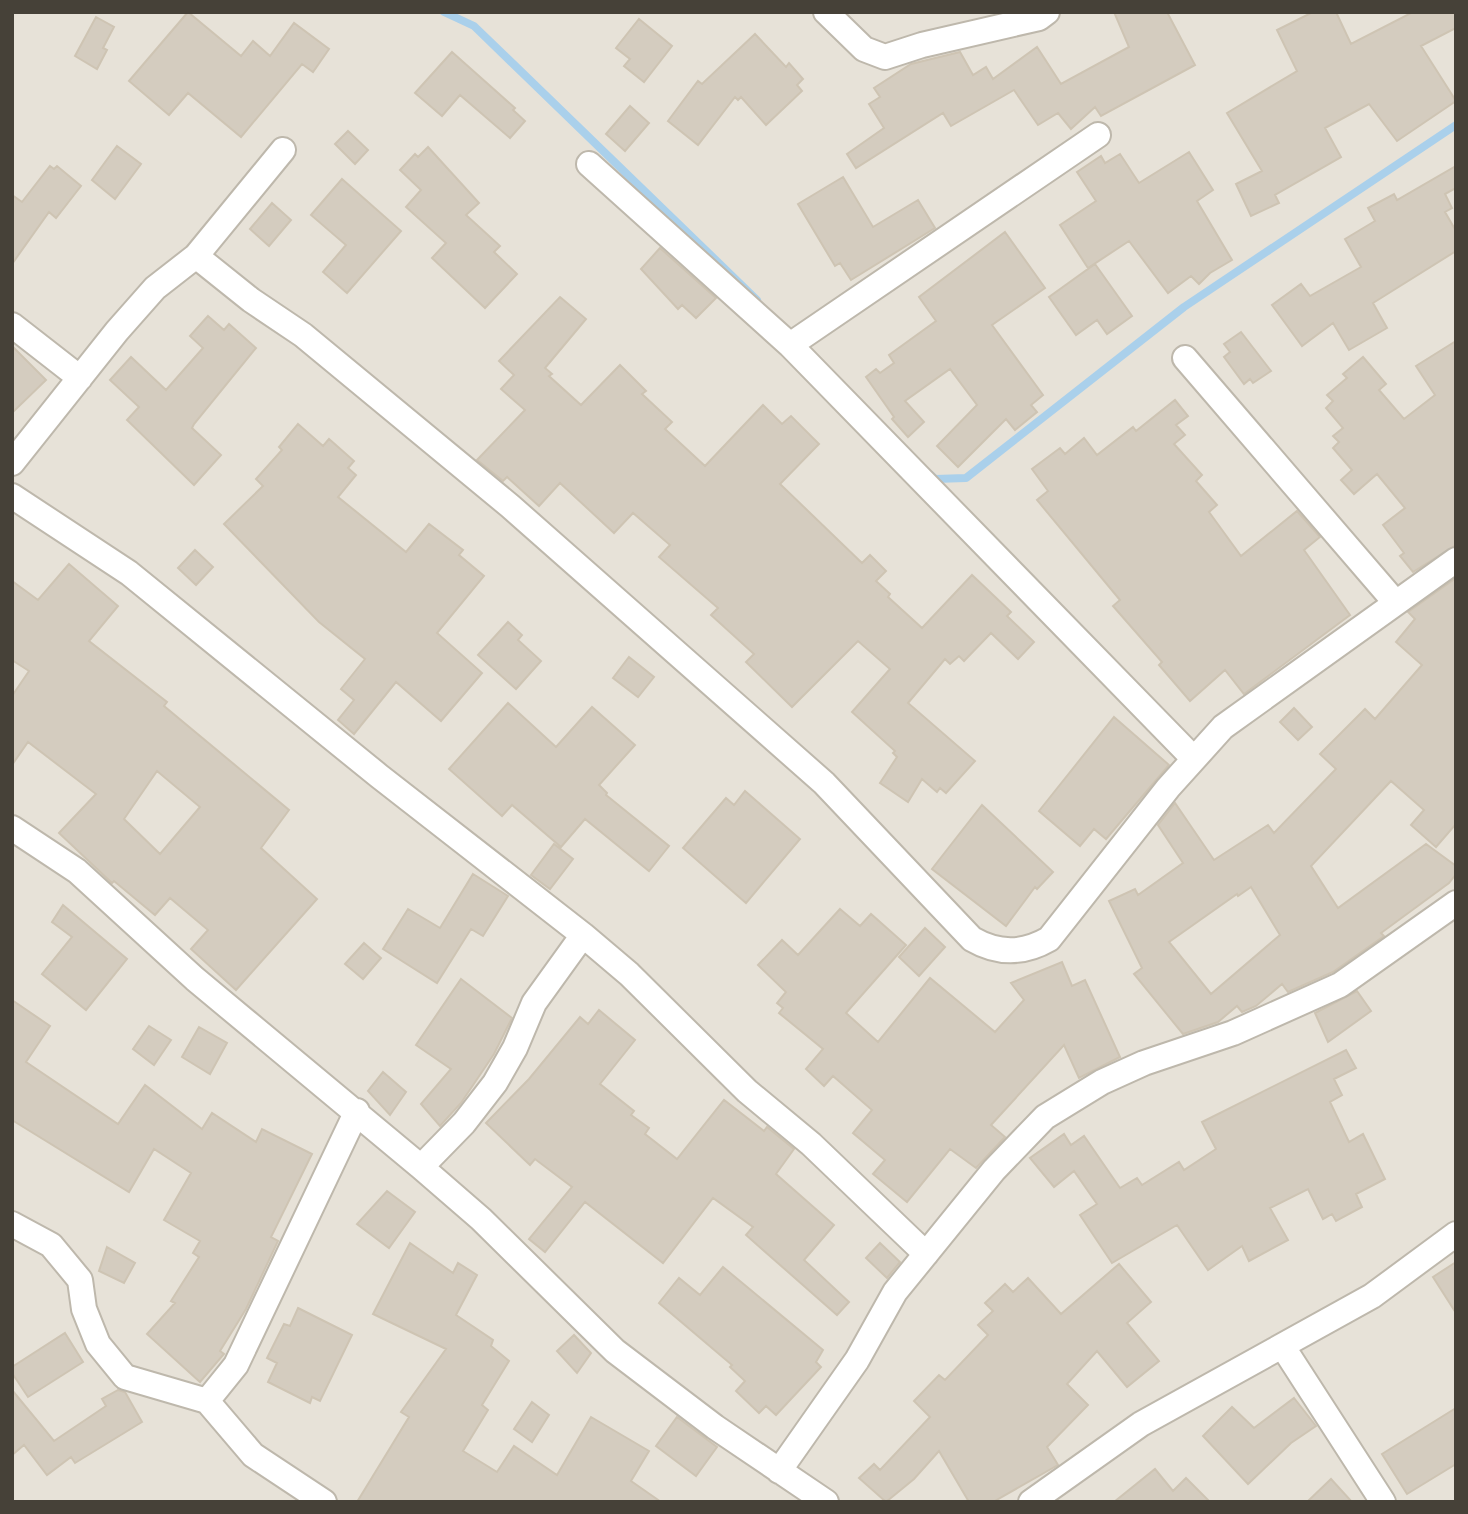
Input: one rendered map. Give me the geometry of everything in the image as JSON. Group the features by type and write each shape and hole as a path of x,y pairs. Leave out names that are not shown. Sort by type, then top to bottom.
{"street":[{"path":"825,12 864,50 885,57 922,45 1039,18 1047,12"},
{"path":"790,345 1098,135"},
{"path":"12,463 155,288 196,256 283,149"},
{"path":"589,164 790,345 1194,759"},
{"path":"196,256 251,300 303,335 510,506 824,783 972,939 989,949 1002,951 1037,946 1057,932 1120,847 1223,727 1456,560"},
{"path":"12,325 80,378"},
{"path":"1185,359 1395,602"},
{"path":"12,496 130,573 379,776 583,935 629,974 747,1091 811,1144 926,1254"},
{"path":"12,828 77,871 195,979 357,1111 481,1219 615,1351 715,1427 826,1502"},
{"path":"779,1471 857,1360 895,1292 994,1170 1045,1117 1102,1082 1144,1063 1233,1033 1340,985 1456,904"},
{"path":"421,1167 464,1123 495,1083 515,1048 534,1003 583,935"},
{"path":"207,1401 236,1365 357,1111"},
{"path":"12,1224 51,1245 80,1280 84,1309 99,1344 125,1377 207,1401 253,1455 324,1502"},
{"path":"1031,1502 1141,1424 1372,1296 1456,1234"},
{"path":"1283,1347 1383,1502"}],"shaded area":[{"path":"12,12 1456,12 1456,1502 12,1502"}],"building":[{"path":"188,12 241,56 253,41 270,56 294,23 329,49 313,72 302,64 241,137 188,93 169,115 129,81"},
{"path":"1114,12 1167,12 1195,65 1101,116 1095,107 1071,129 1058,113 1038,125 1014,90 951,126 943,113 856,168 847,154 884,128 869,104 880,97 874,88 911,64 960,52 973,75 986,67 993,79 1037,47 1061,84 1129,47"},
{"path":"1313,12 1336,12 1351,44 1413,12 1456,12 1456,28 1421,46 1456,101 1397,141 1369,104 1325,128 1341,157 1275,195 1279,203 1251,216 1236,184 1262,171 1227,113 1297,71 1277,30"},
{"path":"96,17 114,27 103,48 107,50 97,69 75,56"},
{"path":"639,19 672,46 644,82 624,66 630,59 616,48"},
{"path":"755,34 786,67 789,63 803,79 797,85 802,91 766,125 741,97 738,100 735,97 698,145 668,121 698,81 702,84"},
{"path":"452,52 515,108 513,110 525,121 510,138 460,95 442,116 415,93"},
{"path":"630,106 649,123 625,151 606,134"},
{"path":"348,131 368,150 355,164 335,144"},
{"path":"117,146 141,164 115,199 92,180"},
{"path":"428,147 479,203 466,215 500,246 494,252 517,274 485,308 432,258 446,243 406,207 421,190 400,170 415,154 418,157"},
{"path":"1189,152 1213,190 1197,201 1232,260 1210,273 1199,284 1191,276 1168,293 1129,241 1088,268 1060,225 1096,201 1077,172 1101,156 1105,163 1120,154 1139,183"},
{"path":"50,166 54,169 57,166 81,186 56,218 49,212 12,264 12,195 22,202"},
{"path":"1456,166 1456,188 1445,194 1452,208 1445,212 1456,231 1456,251 1373,303 1387,328 1349,350 1333,323 1302,346 1272,305 1301,284 1310,296 1361,267 1345,239 1375,221 1368,208 1394,194 1397,200"},
{"path":"843,177 873,227 918,200 935,228 851,280 840,263 835,266 798,204"},
{"path":"342,179 401,231 347,293 323,272 346,245 311,215"},
{"path":"272,203 291,220 269,246 250,229"},
{"path":"1005,232 1045,288 992,325 1043,395 1031,405 1037,412 1015,430 1006,419 958,467 937,446 977,405 950,369 905,401 924,422 908,437 892,419 894,417 866,377 876,369 880,373 894,363 889,355 936,321 919,297"},
{"path":"660,248 716,298 696,318 682,305 678,309 641,269"},
{"path":"1095,264 1132,316 1107,334 1097,320 1076,335 1049,297"},
{"path":"560,297 586,319 545,368 552,374 549,376 581,405 620,365 646,391 642,394 672,422 665,429 705,466 763,405 782,424 791,416 819,444 780,484 862,563 870,555 886,571 876,581 890,594 888,597 922,628 972,575 1011,612 1007,616 1034,642 1018,659 991,633 964,661 959,656 950,664 945,659 908,703 975,761 946,793 940,788 937,792 922,779 908,802 880,783 897,757 893,753 895,751 852,712 890,669 858,641 792,707 746,662 754,654 711,615 718,608 659,557 670,545 633,513 614,533 560,483 539,506 507,477 503,481 477,460 525,410 501,389 514,375 499,361"},
{"path":"208,316 224,330 229,324 256,348 192,428 221,455 194,485 127,420 139,407 110,380 131,357 166,390 203,348 190,336"},
{"path":"1241,332 1271,371 1253,383 1250,379 1244,384 1224,357 1230,352 1224,344"},
{"path":"1456,341 1456,545 1413,572 1400,556 1404,553 1383,525 1405,508 1377,474 1354,494 1341,480 1352,470 1333,448 1339,442 1333,436 1343,428 1326,408 1333,401 1327,395 1347,378 1343,374 1363,357 1386,384 1379,390 1404,419 1435,395 1416,366"},
{"path":"12,346 46,380 12,413"},
{"path":"1175,400 1188,416 1176,425 1185,435 1174,444 1202,475 1196,481 1217,505 1209,512 1241,556 1297,511 1320,537 1304,550 1350,615 1244,694 1225,670 1190,701 1159,665 1162,662 1113,606 1120,600 1037,500 1048,491 1032,469 1060,448 1065,454 1084,438 1097,455 1133,427 1136,431"},
{"path":"298,424 323,446 329,439 354,461 348,468 356,475 338,497 406,552 429,524 463,550 459,555 484,576 437,633 482,673 441,721 396,682 354,734 338,720 354,700 341,689 365,659 319,622 224,524 263,486 256,479 282,450 279,447"},
{"path":"195,550 213,567 196,585 178,568"},
{"path":"69,564 118,606 89,641 167,702 164,706 289,810 261,848 317,899 236,990 191,949 208,930 170,898 155,915 114,881 112,883 59,833 96,794 28,742 12,765 12,696 29,671 12,660 12,581 38,600","holes":["157,771 200,807 160,854 124,819"]},
{"path":"1456,578 1456,824 1436,847 1411,825 1424,810 1391,781 1311,866 1338,908 1426,844 1456,866 1456,874 1449,883 1381,933 1384,936 1333,972 1288,992 1282,984 1256,1006 1242,1012 1237,1006 1218,1022 1183,1034 1134,974 1142,968 1109,901 1135,889 1138,895 1183,863 1158,825 1175,803 1214,860 1268,825 1274,833 1336,769 1320,754 1365,709 1375,719 1422,665 1396,642 1415,619 1408,612","holes":["1251,887 1280,935 1211,994 1169,942"]},
{"path":"508,622 522,635 518,640 541,661 516,689 478,655"},
{"path":"629,657 654,677 638,697 613,678"},
{"path":"508,703 556,747 592,707 635,745 599,785 606,795 669,846 649,871 585,819 561,847 512,805 502,816 449,769"},
{"path":"1294,708 1312,727 1298,740 1280,722"},
{"path":"1114,717 1169,765 1106,839 1094,829 1080,846 1039,811"},
{"path":"745,791 800,839 746,903 683,848 726,798 734,805"},
{"path":"982,805 1053,872 1037,889 1035,887 1006,926 932,869"},
{"path":"554,844 573,859 550,889 531,875"},
{"path":"473,874 508,896 483,936 471,929 437,983 383,949 408,909 440,928"},
{"path":"63,905 127,959 86,1010 42,974 72,937 52,922"},
{"path":"840,909 860,926 871,914 906,945 846,1013 878,1042 930,978 995,1032 1024,1000 1011,983 1062,962 1072,986 1085,980 1120,1057 1079,1078 1064,1045 991,1125 1005,1137 976,1168 950,1149 907,1202 873,1174 885,1160 853,1133 872,1110 833,1076 824,1086 806,1069 823,1049 779,1013 783,1008 777,1003 786,992 758,965 782,940 798,955"},
{"path":"925,928 945,947 919,976 899,957"},
{"path":"364,943 381,958 363,979 345,964"},
{"path":"461,979 512,1018 494,1054 461,1103 440,1126 421,1104 451,1069 416,1045"},
{"path":"1357,991 1371,1011 1328,1042 1315,1013"},
{"path":"12,1000 50,1026 26,1062 118,1124 145,1085 202,1129 212,1113 256,1142 262,1129 312,1154 271,1237 278,1241 246,1309 220,1351 224,1354 200,1382 147,1334 175,1303 171,1301 199,1257 193,1253 200,1241 164,1220 191,1173 154,1149 129,1192 12,1120"},
{"path":"599,1010 635,1040 600,1084 634,1111 631,1115 649,1128 645,1134 677,1159 724,1100 764,1131 767,1127 794,1149 776,1174 834,1225 804,1260 849,1302 837,1315 746,1235 753,1227 713,1198 663,1263 585,1202 545,1252 529,1239 572,1187 535,1159 530,1165 486,1123 529,1079 580,1017 588,1024"},
{"path":"149,1026 171,1040 154,1065 133,1049"},
{"path":"199,1027 227,1043 210,1074 182,1057"},
{"path":"1346,1050 1356,1068 1334,1079 1342,1095 1330,1102 1349,1142 1363,1134 1385,1179 1356,1194 1362,1207 1336,1221 1332,1214 1323,1219 1308,1189 1270,1208 1288,1240 1249,1261 1242,1246 1208,1270 1177,1225 1112,1263 1080,1215 1097,1204 1074,1171 1054,1187 1030,1158 1064,1134 1071,1145 1084,1136 1120,1188 1137,1178 1142,1185 1179,1162 1184,1170 1216,1149 1202,1122"},
{"path":"383,1072 406,1092 390,1115 368,1091"},
{"path":"387,1191 415,1212 389,1248 357,1224"},
{"path":"410,1243 453,1273 458,1263 477,1275 456,1315 493,1340 491,1346 509,1361 482,1405 488,1410 463,1451 497,1472 514,1446 557,1475 591,1417 649,1451 631,1481 661,1502 357,1502 409,1417 401,1412 446,1349 373,1314"},
{"path":"880,1243 900,1262 887,1278 866,1258"},
{"path":"107,1247 135,1263 124,1283 99,1271"},
{"path":"1456,1262 1456,1313 1433,1277"},
{"path":"1119,1264 1151,1302 1127,1323 1159,1361 1127,1387 1097,1351 1067,1384 1088,1405 1047,1447 1058,1465 993,1502 969,1502 939,1451 914,1479 886,1502 859,1478 874,1464 880,1470 930,1417 914,1401 939,1375 945,1380 988,1335 978,1325 993,1311 985,1303 1005,1284 1013,1292 1028,1278 1061,1314"},
{"path":"723,1267 823,1350 816,1362 821,1367 776,1415 766,1406 759,1413 736,1391 745,1381 730,1367 732,1365 659,1303 679,1278 700,1295"},
{"path":"298,1308 352,1335 320,1401 312,1397 310,1403 268,1382 277,1363 267,1358 284,1324 290,1326"},
{"path":"65,1333 83,1362 28,1397 12,1373 12,1367"},
{"path":"574,1335 591,1353 577,1373 557,1351"},
{"path":"12,1390 54,1441 106,1406 102,1399 118,1390 125,1392 142,1422 75,1463 71,1457 47,1475 24,1445 12,1455"},
{"path":"1294,1398 1316,1426 1291,1443 1248,1484 1203,1436 1232,1407 1254,1428"},
{"path":"532,1402 549,1415 532,1442 514,1429"},
{"path":"1456,1408 1456,1464 1407,1494 1382,1454"},
{"path":"677,1417 717,1447 696,1476 656,1446"},
{"path":"1155,1469 1173,1491 1186,1478 1210,1502 1114,1502"},
{"path":"1331,1479 1352,1502 1307,1502"}],"waterway":[{"path":"444,12 474,26 757,300"},
{"path":"931,475 935,479 966,478 1184,307 1456,125"}]}
